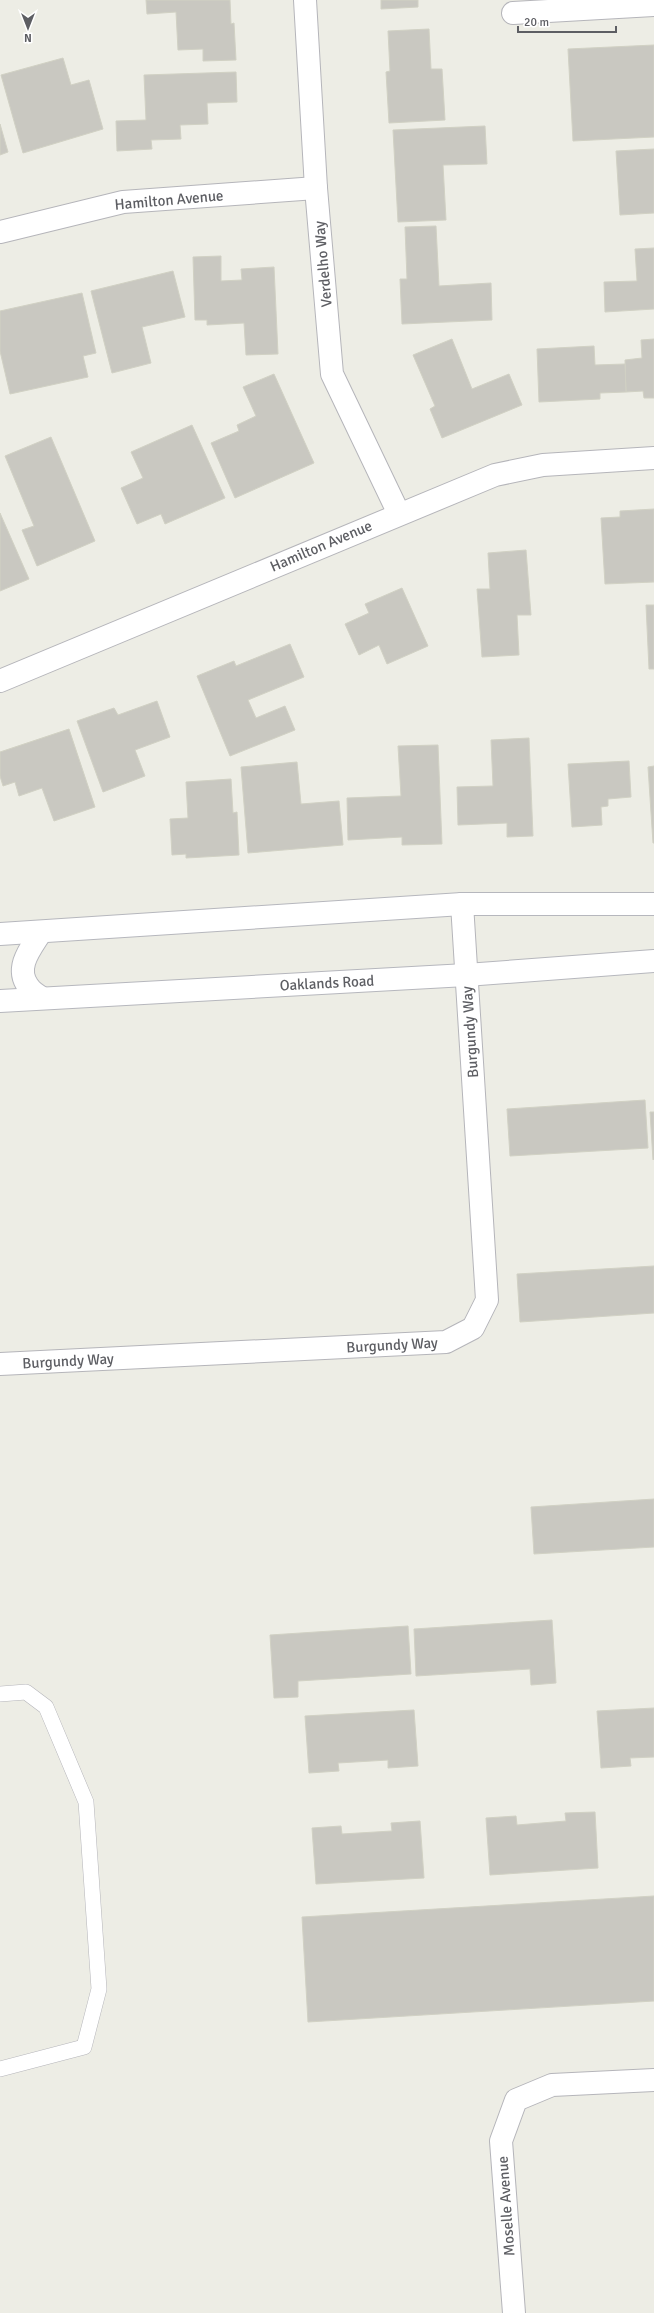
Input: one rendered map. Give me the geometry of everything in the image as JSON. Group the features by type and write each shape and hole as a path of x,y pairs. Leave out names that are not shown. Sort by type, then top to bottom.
{"street":[{"name":"Verdelho Way","path":"305,0 316,188 332,374 399,514"},
{"path":"513,13 654,5"},
{"name":"Hamilton Avenue","path":"0,232 123,202 316,188"},
{"name":"Hamilton Avenue","path":"0,681 495,475 543,465 654,458"},
{"path":"0,934 462,904 654,904"},
{"name":"Burgundy Way","path":"0,1364 446,1342 473,1328 487,1300 462,904"},
{"path":"41,932 24,958 23,972 27,985 42,998"},
{"name":"Oaklands Road","path":"0,1001 466,975 654,961"},
{"name":"Moselle Avenue","path":"514,2313 501,2141 516,2100 552,2085 654,2080"}],"lane":[{"path":"0,1694 26,1692 46,1707 86,1802 99,1989 84,2047 0,2069"}],"building":[{"path":"146,0 230,0 231,24 234,23 236,60 203,61 203,49 178,50 176,12 147,14"},
{"path":"381,0 418,0 418,7 381,9"},
{"path":"429,29 431,69 442,69 445,120 389,123 386,72 390,71 388,31"},
{"path":"654,45 654,137 573,141 568,49"},
{"path":"63,58 71,85 89,80 103,129 23,153 1,75"},
{"path":"236,72 237,102 207,103 208,124 180,125 181,139 151,140 152,149 117,151 116,121 146,120 144,75"},
{"path":"0,124 8,152 0,155"},
{"path":"485,126 487,164 443,165 446,220 398,222 393,130"},
{"path":"654,149 654,213 620,215 616,151"},
{"path":"436,226 439,286 491,283 492,320 402,324 400,279 407,279 405,227"},
{"path":"654,248 654,309 605,312 604,282 637,281 635,249"},
{"path":"221,256 221,281 242,280 241,269 274,267 278,354 246,355 244,323 207,325 207,320 195,320 193,257"},
{"path":"173,271 185,317 142,327 151,363 112,373 91,291"},
{"path":"82,293 96,353 83,356 88,377 10,394 0,351 0,311"},
{"path":"452,339 472,389 509,374 522,405 442,438 430,409 435,406 413,355"},
{"path":"654,339 654,398 644,398 643,391 626,392 625,360 642,358 641,340"},
{"path":"594,346 595,365 625,364 626,392 600,393 600,399 539,402 537,349"},
{"path":"274,374 314,463 235,498 211,443 239,431 237,425 256,416 243,387"},
{"path":"192,425 225,498 165,524 161,514 137,524 121,488 143,478 131,452"},
{"path":"51,437 95,541 37,566 22,530 34,526 5,456"},
{"path":"654,509 654,582 605,584 601,518 620,517 620,511"},
{"path":"0,513 29,579 0,591"},
{"path":"526,550 531,615 517,615 519,655 482,657 477,589 490,589 488,553"},
{"path":"402,588 428,646 387,664 379,645 359,655 345,624 369,613 365,604"},
{"path":"646,605 654,605 654,669 649,669"},
{"path":"290,644 304,677 248,700 256,718 285,706 295,730 230,756 197,676 234,661 236,666"},
{"path":"157,701 170,737 135,750 145,776 103,792 77,721 114,708 118,715"},
{"path":"69,729 95,807 54,821 42,788 19,796 15,782 3,786 0,776 0,752"},
{"path":"529,738 533,836 507,837 507,823 458,825 457,787 493,786 491,740"},
{"path":"438,745 442,844 402,845 402,837 348,840 347,798 401,796 398,746"},
{"path":"629,761 631,797 608,799 608,806 601,807 602,825 572,827 568,764"},
{"path":"297,762 301,804 339,801 343,845 248,853 241,767"},
{"path":"654,766 654,843 653,843 648,767"},
{"path":"231,779 233,813 237,812 239,855 186,858 186,854 172,855 170,819 188,818 186,782"},
{"path":"645,1100 648,1148 510,1156 507,1109"},
{"path":"650,1112 654,1112 653,1160"},
{"path":"654,1266 654,1313 520,1322 517,1274"},
{"path":"654,1499 654,1547 534,1554 531,1507"},
{"path":"552,1620 556,1683 531,1685 530,1669 416,1676 414,1629"},
{"path":"408,1626 411,1674 298,1681 298,1697 274,1698 270,1635"},
{"path":"654,1708 654,1757 630,1758 631,1766 601,1768 597,1711"},
{"path":"414,1710 418,1766 388,1768 388,1760 338,1763 339,1771 309,1773 305,1716"},
{"path":"595,1812 598,1868 490,1875 486,1818 516,1816 517,1825 566,1821 565,1813"},
{"path":"420,1821 424,1878 316,1884 312,1828 341,1826 342,1834 392,1831 391,1823"},
{"path":"654,1896 654,2001 308,2022 302,1917"}]}
